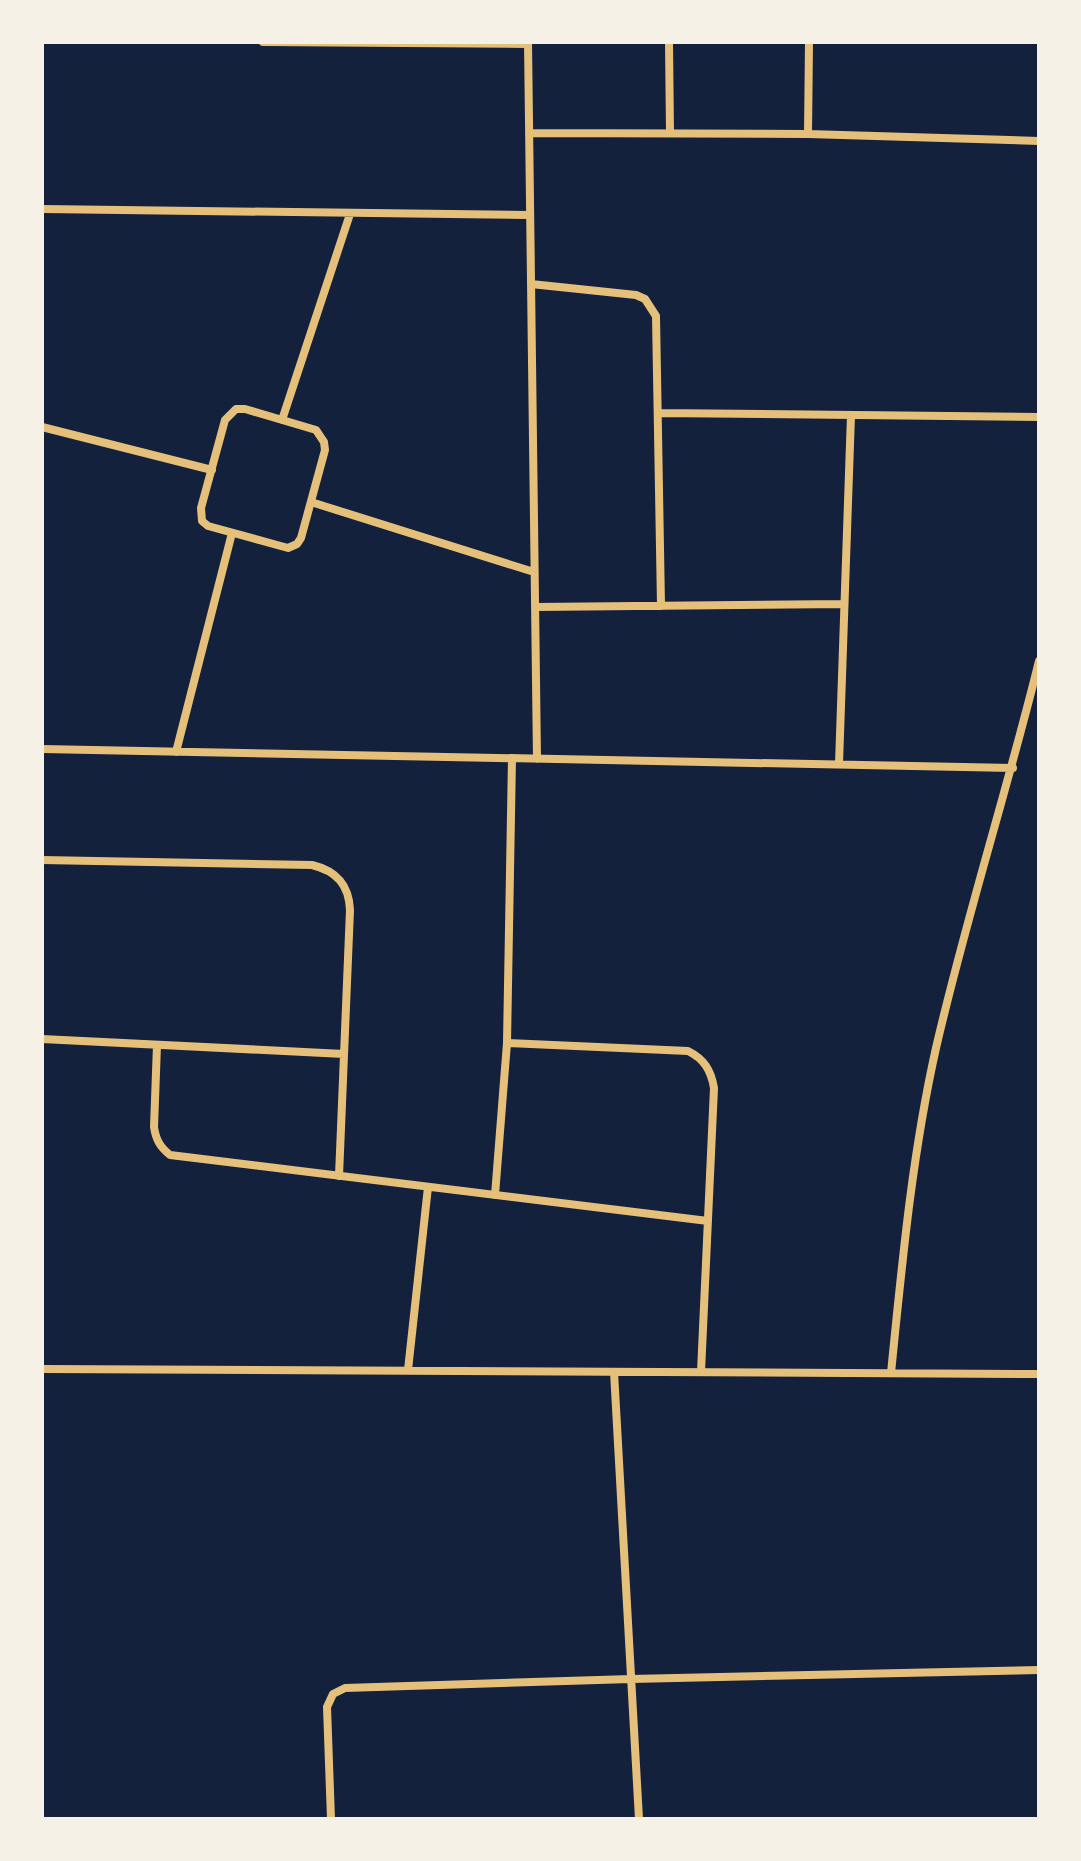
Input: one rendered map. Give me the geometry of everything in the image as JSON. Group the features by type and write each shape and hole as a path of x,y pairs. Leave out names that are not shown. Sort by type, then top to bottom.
{"street":[{"path":"263,42 528,43 537,759"},
{"path":"669,42 670,133"},
{"path":"808,134 809,42"},
{"path":"529,133 808,134 1039,141"},
{"path":"42,209 530,215"},
{"path":"282,420 350,214"},
{"path":"531,284 636,295 645,299 656,316 661,606"},
{"path":"236,409 316,430 324,442 325,450 301,538 288,548 208,526 202,521 201,508 212,470 225,420 236,409"},
{"path":"659,413 1039,417"},
{"path":"839,764 851,415"},
{"path":"42,427 212,470"},
{"path":"311,502 534,572"},
{"path":"176,752 232,533"},
{"path":"535,607 844,604"},
{"path":"891,1373 916,1156 933,1063 1039,661"},
{"path":"42,749 1013,768"},
{"path":"495,1195 507,1043 512,758"},
{"path":"42,860 312,865 325,868 345,884 350,910 339,1176"},
{"path":"42,1039 344,1054"},
{"path":"507,1043 688,1051 707,1065 714,1088 701,1372"},
{"path":"157,1045 154,1127 156,1138 170,1155 708,1221"},
{"path":"408,1370 428,1187"},
{"path":"42,1369 1039,1374"},
{"path":"614,1372 639,1819"},
{"path":"331,1819 327,1707 333,1694 352,1688 1039,1670"}]}
